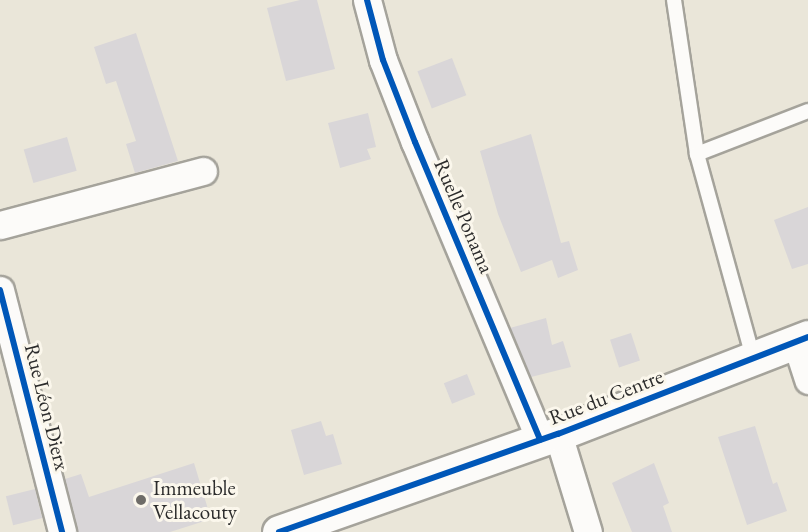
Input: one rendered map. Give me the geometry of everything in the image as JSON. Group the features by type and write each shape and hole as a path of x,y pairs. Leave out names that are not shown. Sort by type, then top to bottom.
{"street":[{"name":"Ruelle Ponama","path":"367,0 383,60 415,142 549,437 588,532"},
{"path":"0,225 203,171"},
{"name":"Rue Léon Dierx","path":"0,290 62,532"},
{"name":"Rue du Centre","path":"279,532 549,437 802,340"},
{"path":"802,340 808,380"}],"lane":[{"path":"674,0 697,153 753,358"},
{"path":"697,153 808,111"}],"building":[{"path":"300,0 317,0 335,69 286,81 267,8"},
{"path":"136,33 178,161 135,173 126,144 136,141 116,81 106,84 94,47"},
{"path":"452,58 466,95 432,109 417,71"},
{"path":"368,113 376,147 367,149 371,159 340,168 328,123"},
{"path":"531,134 561,243 569,241 578,270 558,278 552,260 521,272 498,214 480,151"},
{"path":"67,137 77,171 33,183 24,149"},
{"path":"808,207 808,264 792,269 774,220"},
{"path":"546,318 552,345 563,341 571,367 531,377 510,328"},
{"path":"631,333 640,361 619,367 610,340"},
{"path":"467,374 475,394 452,404 444,383"},
{"path":"321,421 326,436 333,434 342,464 304,475 291,430"},
{"path":"755,426 773,484 777,482 787,511 747,525 718,437"},
{"name":"Immeuble Vellacouty","path":"194,463 211,519 170,532 77,532 65,479 81,474 89,497"},
{"path":"654,463 669,503 663,506 672,532 632,532 612,483"},
{"path":"35,489 42,518 13,525 6,496"}],"cycle path":[{"path":"367,0 383,60 415,142 540,440"},
{"path":"0,290 62,532"},
{"path":"279,532 558,434 808,337"}],"place":[{"name":"Immeuble Vellacouty","path":"141,500"}]}
